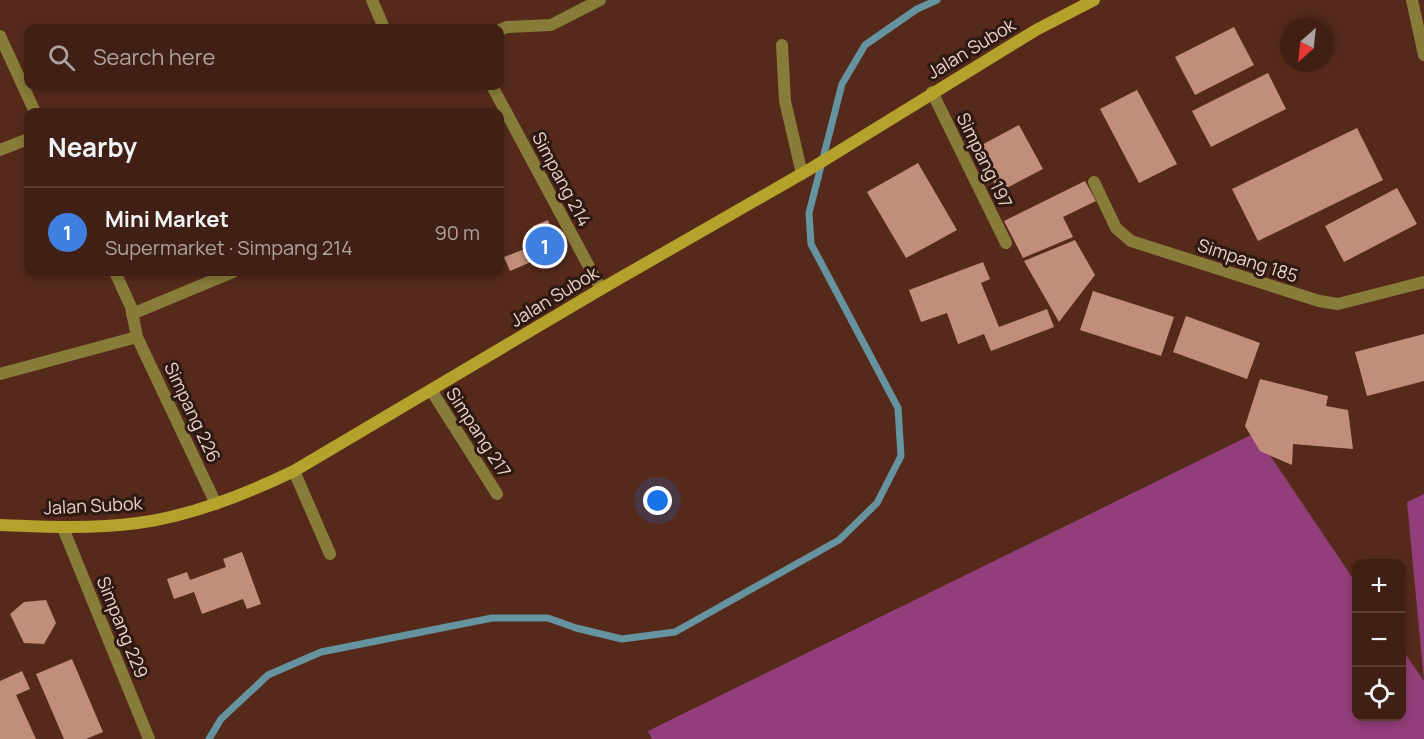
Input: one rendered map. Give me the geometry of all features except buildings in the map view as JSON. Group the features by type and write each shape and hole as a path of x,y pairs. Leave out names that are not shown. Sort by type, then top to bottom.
{"main road":[{"name":"Jalan Subok","path":"0,525 63,528 139,523 216,504 257,489 294,471 601,289 806,172 932,92 1036,30 1094,0"}],"street":[{"path":"372,0 382,24"},
{"path":"504,28 551,25 600,0"},
{"path":"1412,0 1424,55"},
{"path":"0,36 24,88"},
{"path":"782,45 785,101 806,172"},
{"path":"25,90 33,108"},
{"name":"Simpang 214","path":"494,90 504,108"},
{"name":"Simpang 197","path":"932,92 1006,243"},
{"name":"Simpang 214","path":"504,108 601,289"},
{"path":"0,150 24,141"},
{"name":"Simpang 185","path":"1094,182 1116,228 1131,241 1319,301 1338,304 1424,282"},
{"name":"Simpang 226","path":"117,276 132,314 137,337 216,504"},
{"path":"132,314 222,276"},
{"path":"0,374 137,337"},
{"name":"Simpang 217","path":"431,390 497,494"},
{"path":"294,471 330,554"},
{"name":"Simpang 229","path":"63,528 149,739"}],"shaded area":[{"path":"1255,433 1352,577 1352,721 1406,721 1406,655 1424,681 1424,739 652,739 648,731"},
{"path":"1424,494 1424,681 1407,502"}],"waterway":[{"path":"209,739 221,719 268,675 321,652 492,618 548,618 576,628 622,639 675,632 839,540 877,503 901,456 898,408 811,244 809,213 842,84 865,45 917,9 937,0"}],"place":[{"name":"Mini Market","path":"545,246"}]}
